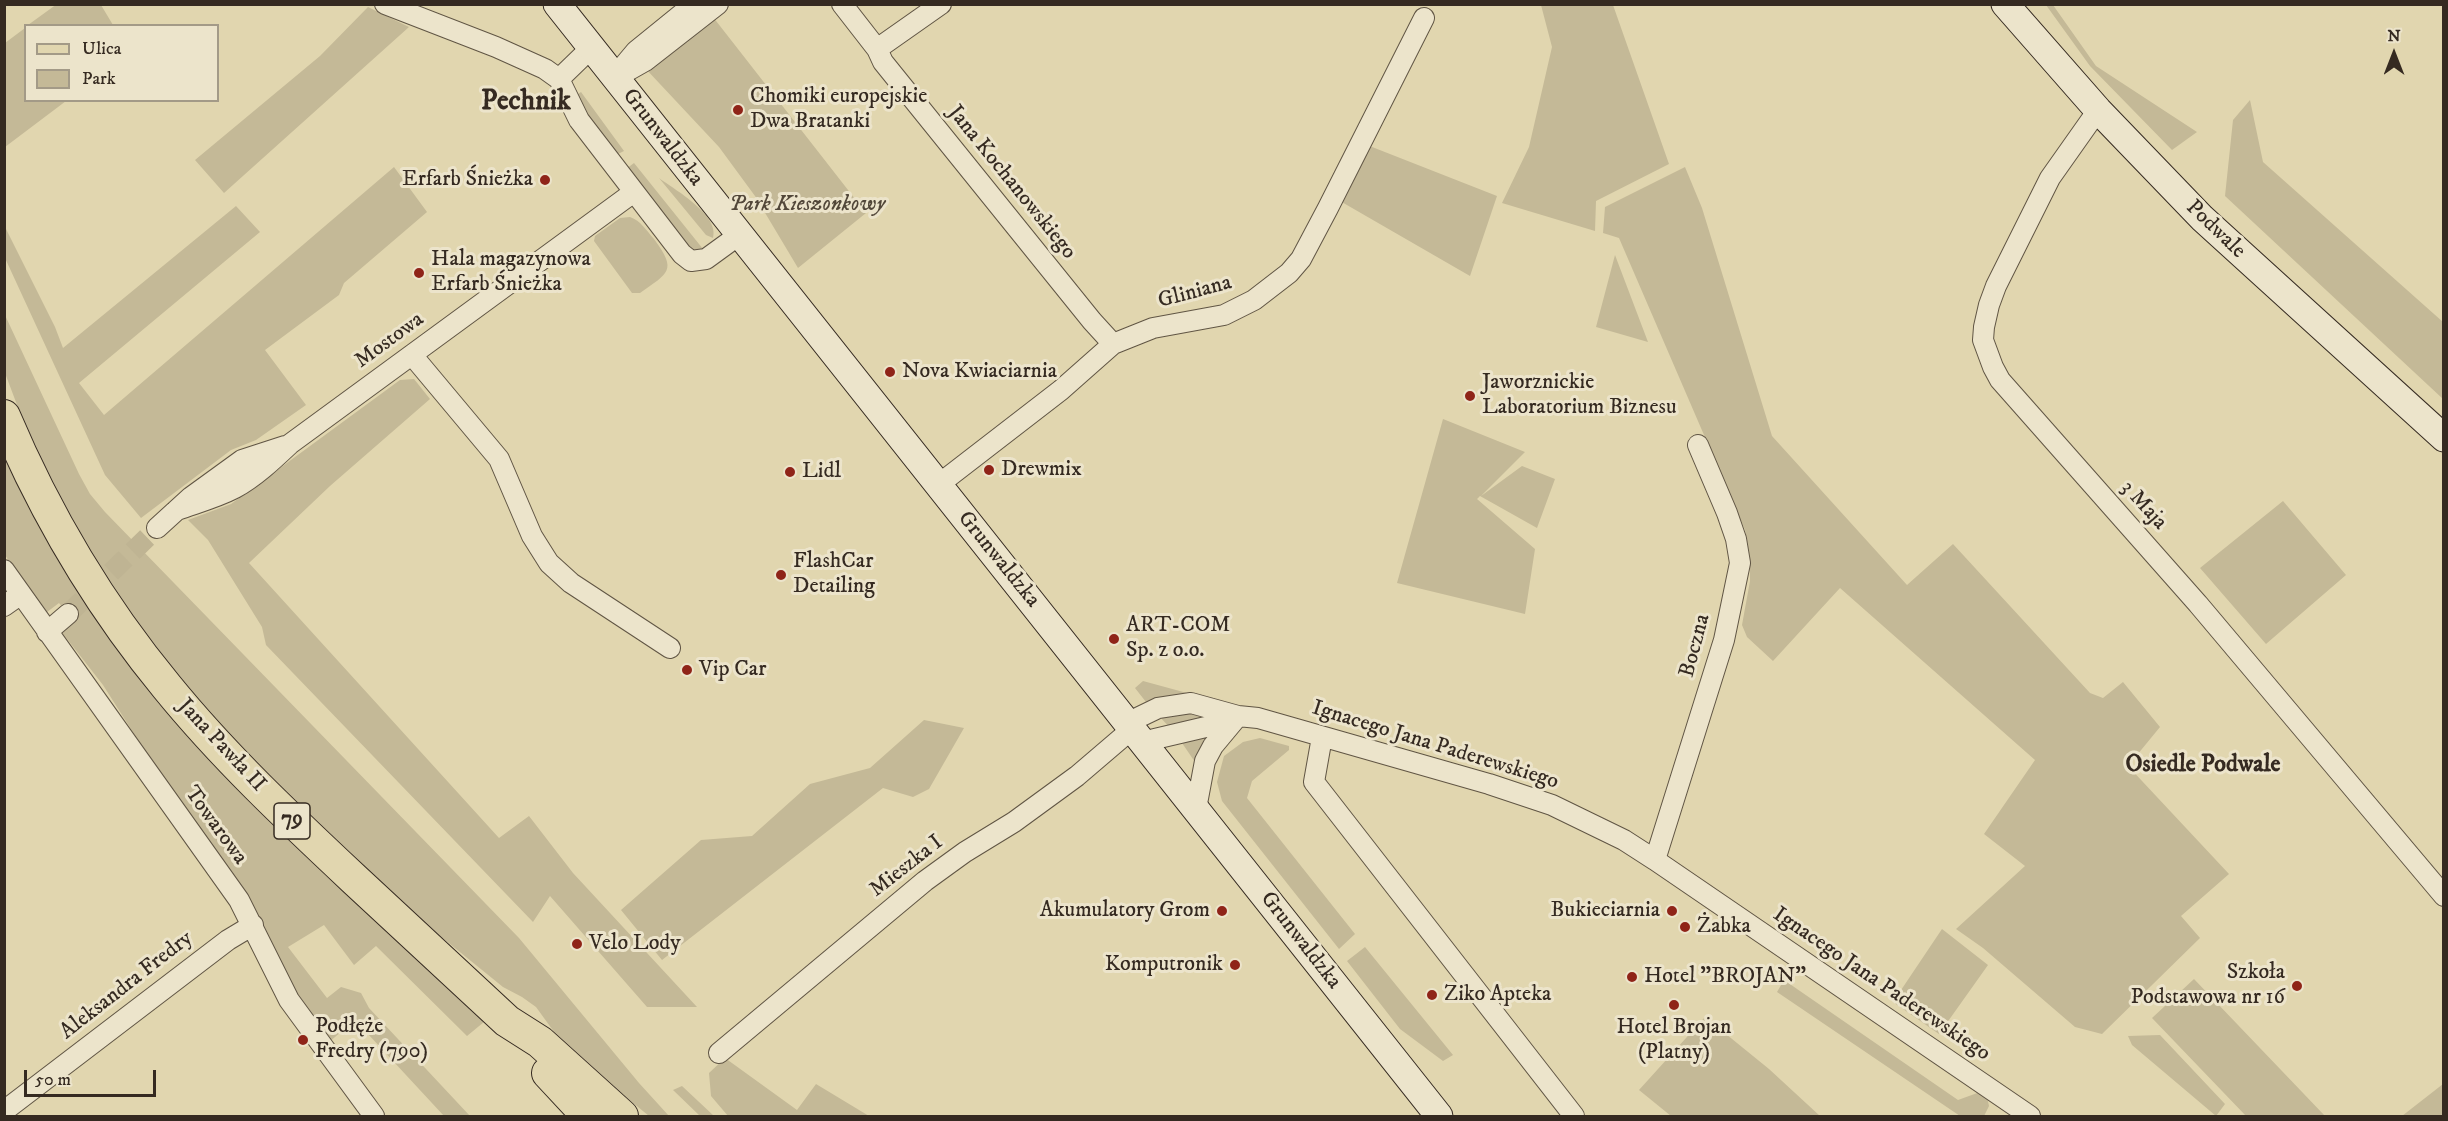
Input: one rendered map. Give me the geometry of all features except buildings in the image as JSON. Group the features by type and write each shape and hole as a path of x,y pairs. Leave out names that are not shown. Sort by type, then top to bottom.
{"main road":[{"name":"Jana Pawła II","path":"4,416 50,512 84,572 167,688 204,731 264,794 507,1021 540,1042 622,1116"},
{"name":"Jana Pawła II","path":"507,1021 530,1053 588,1116"}],"street":[{"path":"385,4 496,47 552,74 579,120 682,254 692,261 706,259 739,235"},
{"name":"Grunwaldzka","path":"557,4 1439,1116"},
{"path":"615,78 636,51 694,4"},
{"path":"615,78 645,62 718,4"},
{"name":"Jana Kochanowskiego","path":"842,4 877,49 883,62 998,206 1113,344"},
{"path":"877,49 941,4"},
{"name":"Podwale","path":"2005,4 2154,170 2228,242 2444,438"},
{"name":"Gliniana","path":"939,485 1061,390 1113,344 1153,328 1224,315 1254,300 1290,273 1301,259 1328,208 1424,18"},
{"path":"552,74 591,48"},
{"name":"3 Maja","path":"2098,110 2050,178 1996,286 1984,327 1983,340 1993,367 2000,380 2198,604 2444,896"},
{"name":"Mostowa","path":"157,528 198,491 242,460 290,444 634,192"},
{"path":"412,355 499,459 532,536 549,563 571,584 670,648"},
{"name":"Boczna","path":"1655,860 1724,640 1740,563 1736,539 1727,513 1698,445"},
{"name":"Towarowa","path":"4,570 90,688 163,796 240,900 289,1000 374,1116"},
{"path":"4,606 21,594"},
{"path":"47,632 68,614"},
{"name":"Ignacego Jana Paderewskiego","path":"1134,731 1158,708 1191,704 1238,716 1258,718 1475,780 1552,805 1624,840 1655,860 2030,1116"},
{"path":"1196,809 1205,761 1213,746 1238,716"},
{"name":"Ignacego Jana Paderewskiego","path":"1134,731 1210,726 1238,716"},
{"name":"Mieszka I","path":"719,1053 926,881 965,852 1014,822 1134,731"},
{"path":"1322,737 1314,782 1574,1116"},
{"name":"Aleksandra Fredry","path":"4,1111 228,940 253,925"}],"green space":[{"path":"57,4 101,5 112,24 29,24"},
{"path":"1541,5 1613,5 1669,164 1596,201 1595,231 1502,203 1529,147 1552,47"},
{"path":"2046,5 2053,5 2096,66 2197,132 2172,150 2090,66"},
{"path":"368,7 409,27 224,193 195,160 320,56"},
{"name":"Park Kieszonkowy","path":"713,17 866,213 798,268 755,196 719,147 645,68"},
{"path":"24,29 24,102 65,102 5,147 5,43"},
{"path":"581,92 624,151 616,155 585,115 578,94"},
{"path":"2250,100 2263,162 2443,322 2443,399 2225,196 2233,120"},
{"path":"1367,145 1497,196 1470,276 1340,201"},
{"path":"634,163 703,249 692,250 686,245 626,169"},
{"path":"394,167 427,212 344,283 339,295 265,350 306,405 256,440 231,450 141,518 105,475 5,258 5,227 55,327 63,348 236,206 260,232 79,383 104,415"},
{"path":"1685,167 1702,208 1772,436 1907,585 1953,544 2090,693 2103,698 2123,682 2160,727 2128,766 2229,874 2181,916 2200,938 2102,1034 2075,1027 1983,948 1956,929 2025,866 1984,834 2035,760 1840,588 1773,661 1747,637 1742,625 1750,581 1750,559 1745,530 1619,238 1603,233 1605,207"},
{"path":"659,178 703,212 710,221 713,238 706,235"},
{"path":"630,217 640,223 654,239 668,265 663,276 640,293 632,293 594,241 595,236 620,218"},
{"path":"1615,255 1648,342 1596,327"},
{"path":"4,313 90,494 519,938 669,1116 649,1116 565,1047 536,1007 503,987 429,927 274,783 184,685 114,591 59,501 28,434 5,373"},
{"path":"414,379 430,399 330,486 249,563 499,838 529,816 573,873 697,1007 647,1007 550,896 533,922 266,645 262,627 208,540 188,520 231,504 400,380"},
{"path":"1443,419 1525,452 1481,496 1522,466 1555,479 1537,528 1480,496 1477,499 1535,549 1525,614 1397,583"},
{"path":"4,459 70,579 159,704 250,803 484,1022 467,1036 376,946 354,965 324,925 288,947 327,998 341,987 361,993 369,1008 470,1116 444,1116 355,1020 328,1043 311,1022 247,895 162,778 103,685 60,630 72,619 59,603 47,612 24,584 5,555"},
{"path":"2283,501 2346,575 2266,644 2200,568"},
{"path":"1143,681 1187,693 1146,702 1135,688"},
{"path":"1176,711 1217,715 1173,731 1158,715"},
{"path":"924,720 964,728 929,789 913,797 883,788 662,960 621,910 701,840 752,836 810,784 870,768"},
{"path":"1213,732 1197,765 1180,740"},
{"path":"1260,738 1289,746 1289,750 1252,781 1247,798 1355,934 1339,949 1222,801 1217,782 1224,756 1243,742"},
{"path":"1942,929 1988,965 1939,1034 1893,1002"},
{"path":"1365,947 1453,1055 1443,1061 1400,1029 1347,961"},
{"path":"2194,979 2325,1116 2246,1116 2152,1018"},
{"path":"1784,980 1958,1100 1980,1092 1987,1097 1989,1106 1984,1116 1960,1116 1777,992"},
{"path":"1705,1017 1769,1069 1820,1116 1671,1116 1639,1090"},
{"path":"2160,1035 2225,1104 2216,1116 2132,1045 2128,1036"},
{"path":"725,1058 797,1110 816,1084 869,1116 728,1116 711,1096 709,1073"},
{"path":"2443,1084 2443,1116 2402,1116"},
{"path":"682,1086 714,1116 700,1116 673,1090"}],"tunnel":[{"path":"68,614 157,528"}],"place":[{"name":"Chomiki europejskie Dwa Bratanki","path":"738,110"},
{"name":"Erfarb Śnieżka","path":"545,180"},
{"name":"Hala magazynowa Erfarb Śnieżka","path":"419,273"},
{"name":"Nova Kwiaciarnia","path":"890,372"},
{"name":"Jaworznickie Laboratorium Biznesu","path":"1470,396"},
{"name":"Drewmix","path":"989,470"},
{"name":"Lidl","path":"790,472"},
{"name":"FlashCar Detailing","path":"781,575"},
{"name":"ART-COM Sp. z o.o.","path":"1114,639"},
{"name":"Vip Car","path":"687,670"},
{"name":"Akumulatory Grom","path":"1222,911"},
{"name":"Bukieciarnia","path":"1672,911"},
{"name":"Żabka","path":"1685,927"},
{"name":"Velo Lody","path":"577,944"},
{"name":"Komputronik","path":"1235,965"},
{"name":"Hotel \"BROJAN\"","path":"1632,977"},
{"name":"Szkoła Podstawowa nr 16","path":"2297,986"},
{"name":"Ziko Apteka","path":"1432,995"},
{"name":"Hotel Brojan (Platny)","path":"1674,1005"},
{"name":"Podłęże Fredry (790)","path":"303,1040"}],"district":[{"name":"Pechnik","path":"526,103"},
{"name":"Osiedle Podwale","path":"2203,766"}]}
